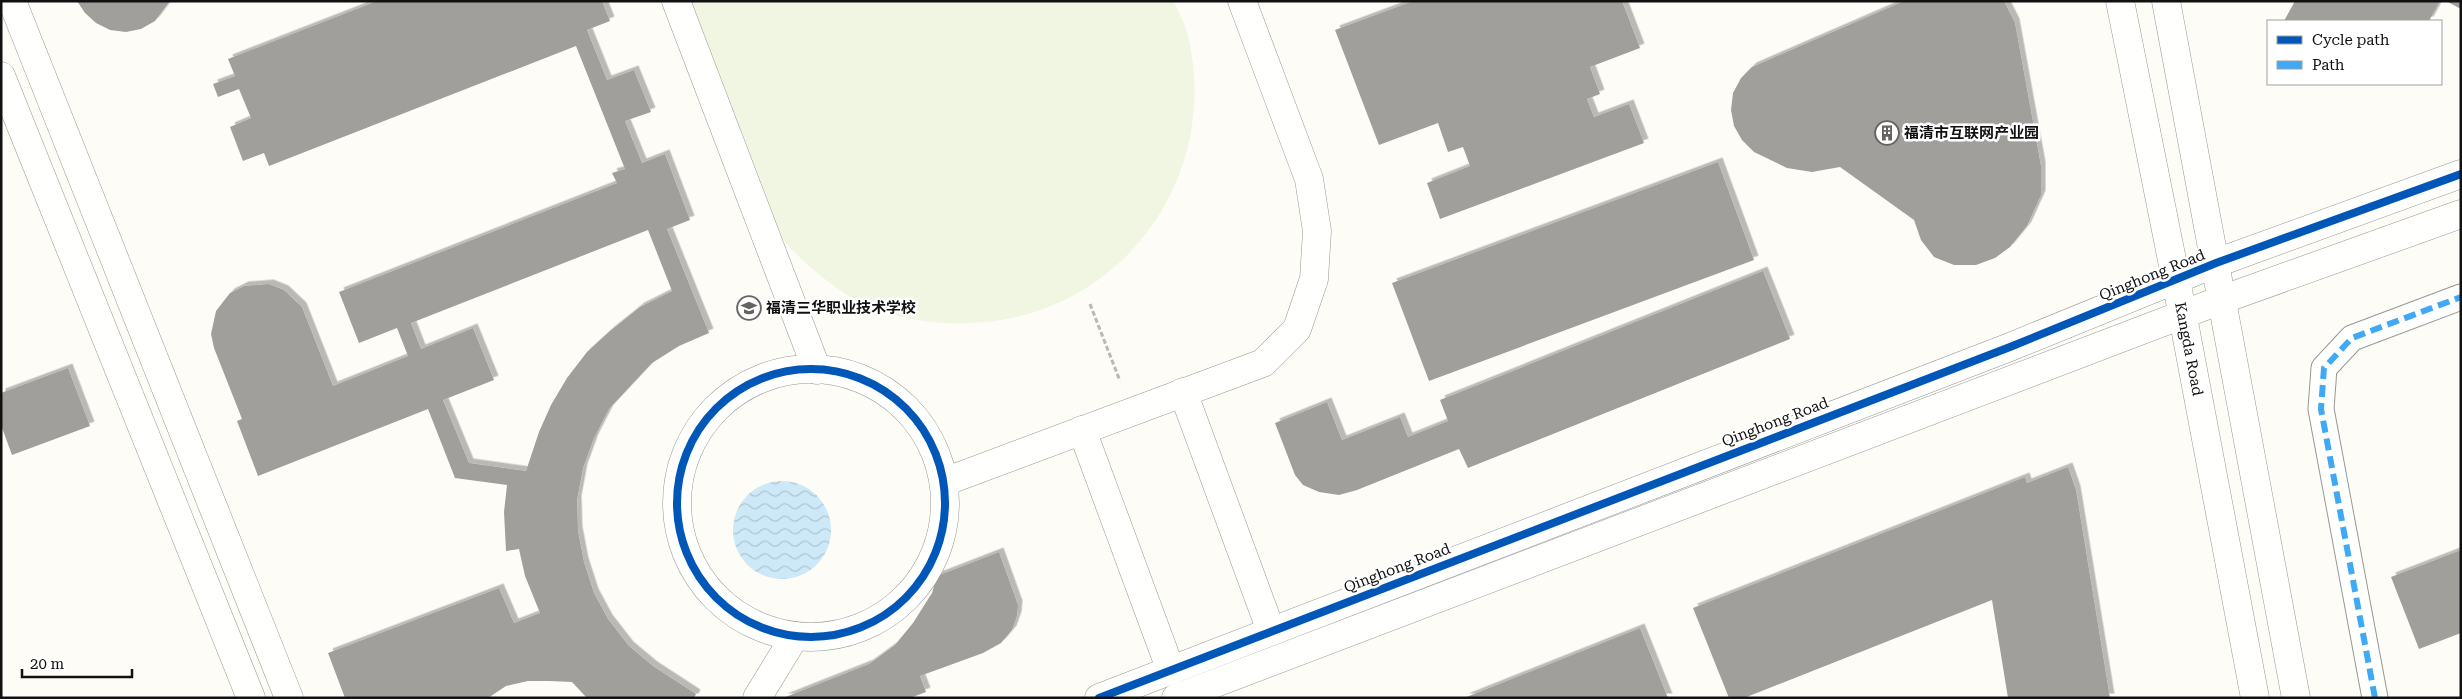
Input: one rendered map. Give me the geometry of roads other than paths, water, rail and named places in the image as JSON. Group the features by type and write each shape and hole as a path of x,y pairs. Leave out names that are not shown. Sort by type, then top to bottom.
{"street":[{"path":"12,1 289,698"},
{"path":"676,1 817,370"},
{"path":"944,482 1263,363 1298,329 1314,279 1317,231 1309,179 1242,1"},
{"name":"Kangda Road","path":"2120,1 2176,280 2255,698"},
{"path":"2166,1 2296,698"},
{"path":"1,76 251,698"},
{"name":"Qinghong Road","path":"1099,698 2001,350 2216,263 2461,174"},
{"path":"1176,698 2221,300 2461,214"},
{"path":"2375,698 2321,409 2324,368 2352,338 2461,297"},
{"path":"826,369 868,382 904,406 930,440 944,482 944,525 942,533 930,566 905,600 868,625 827,637 781,635 739,617 705,587 683,548 675,503 683,458 706,418 740,388 783,372 826,369"},
{"path":"1183,392 1271,631"},
{"path":"1082,430 1170,671"},
{"path":"757,698 795,636"}],"water":[{"path":"782,481 801,485 816,496 827,511 831,530 827,549 816,564 801,575 782,579 763,575 748,564 737,549 733,530 737,511 748,496 763,485"}],"place":[{"name":"福清市互联网产业园","path":"1887,133"},
{"name":"福清三华职业技术学校","path":"749,308"}]}
